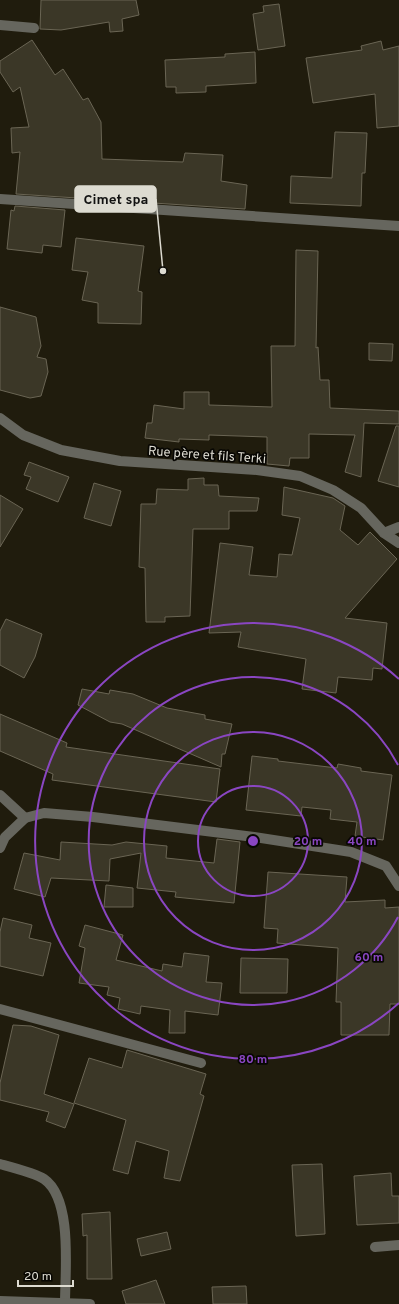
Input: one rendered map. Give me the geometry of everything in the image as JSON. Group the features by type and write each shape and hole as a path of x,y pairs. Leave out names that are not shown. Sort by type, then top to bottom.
{"street":[{"path":"0,25 34,28"},
{"path":"0,199 399,226"},
{"name":"Rue père et fils Terki","path":"0,418 23,435 61,450 120,461 257,470 300,476 333,490 361,508 384,532 399,543"},
{"path":"384,532 399,528"},
{"path":"0,795 25,818"},
{"path":"0,848 5,837 25,818 44,813 93,817 254,837 351,852 386,866 399,886"},
{"path":"0,1009 201,1063"},
{"path":"0,1164 44,1179 57,1194 64,1226 65,1303"},
{"path":"375,1248 399,1246"},
{"path":"0,1301 90,1304"}],"building":[{"path":"41,0 136,0 139,15 122,19 123,31 110,32 109,22 61,30 40,29"},
{"path":"279,4 285,46 258,50 253,14 264,12 263,6"},
{"path":"32,40 55,75 63,69 83,100 88,98 101,122 102,159 183,162 185,153 223,155 221,181 247,185 245,209 16,194 20,152 12,153 11,128 29,127 20,87 13,92 0,72 0,61"},
{"path":"381,41 383,50 399,46 399,126 377,128 375,94 313,103 306,58 362,50 361,46"},
{"path":"255,52 256,83 206,86 206,92 176,93 176,87 166,87 165,60 225,57 225,54"},
{"path":"335,132 367,133 365,173 362,173 361,206 290,203 291,176 332,178"},
{"path":"15,206 65,210 61,247 43,245 42,253 7,249 11,210 14,211"},
{"path":"76,238 144,246 138,291 142,292 141,324 98,323 98,303 82,300 88,272 72,270"},
{"path":"296,250 318,251 316,348 318,347 320,380 329,380 330,408 399,411 399,424 364,423 361,477 345,472 355,435 309,434 309,458 290,458 289,466 267,464 267,437 209,435 209,440 179,439 179,442 145,438 147,423 152,423 154,405 184,409 184,392 209,392 209,405 272,407 271,346 295,346"},
{"path":"0,307 36,317 41,346 37,357 46,359 48,372 41,396 30,398 0,390"},
{"path":"369,343 393,344 392,361 369,360"},
{"path":"396,426 399,426 399,487 378,481"},
{"path":"29,462 69,477 58,502 26,489 31,477 24,475"},
{"path":"204,478 204,485 218,485 219,496 259,498 257,511 229,511 229,529 193,529 190,616 165,617 165,622 146,622 145,568 139,567 141,504 156,504 157,489 188,490 188,479"},
{"path":"94,483 121,491 111,526 84,518"},
{"path":"284,487 333,498 345,506 340,530 358,545 370,532 397,559 345,618 387,623 382,669 373,668 372,680 338,677 336,693 302,689 306,659 238,647 241,632 209,633 220,543 253,547 249,575 277,577 279,554 292,555 300,518 282,515"},
{"path":"0,495 23,509 0,547"},
{"path":"6,619 42,634 35,657 24,678 0,665 0,631"},
{"path":"82,689 109,694 110,690 133,694 167,708 205,715 205,719 232,724 225,754 222,754 221,767 122,724 110,722 78,705"},
{"path":"0,714 67,743 66,747 220,769 216,802 52,780 53,774 0,751"},
{"path":"252,756 278,759 278,761 337,768 338,764 361,768 361,771 392,775 383,840 355,836 357,822 330,819 331,810 302,807 301,816 246,810"},
{"path":"217,839 240,842 234,903 175,897 176,892 137,888 141,853 110,859 109,881 51,878 45,897 14,889 24,853 60,860 61,842 112,845 126,842 167,846 166,858 214,863"},
{"path":"268,872 347,877 345,902 385,900 385,908 399,907 399,1004 390,1004 389,1035 341,1035 341,1002 336,1002 338,948 277,943 278,929 264,928"},
{"path":"106,885 133,888 133,907 104,907"},
{"path":"3,918 32,925 29,938 51,943 43,976 0,966 0,932"},
{"path":"85,925 123,935 116,960 162,971 163,964 182,967 184,953 209,956 206,982 222,983 218,1015 185,1011 185,1033 169,1033 170,1010 141,1006 140,1014 118,1009 120,998 107,995 109,987 79,983 85,948 79,946"},
{"path":"241,958 288,959 287,993 240,993"},
{"path":"13,1025 31,1026 59,1035 44,1094 74,1104 65,1128 46,1121 49,1112 0,1100 0,1083"},
{"path":"127,1050 206,1074 200,1094 204,1096 180,1181 164,1178 169,1151 136,1141 128,1174 113,1170 126,1120 74,1103 89,1058 122,1068"},
{"path":"322,1164 325,1234 296,1236 292,1165"},
{"path":"391,1173 392,1196 399,1196 399,1223 357,1225 354,1176"},
{"path":"110,1212 112,1279 87,1279 87,1235 83,1236 82,1214"},
{"path":"167,1232 171,1249 141,1256 137,1239"},
{"path":"156,1280 165,1304 126,1304 122,1291"},
{"path":"246,1286 247,1304 213,1304 212,1287"}],"place":[{"name":"Cimet spa","path":"163,271"}]}
